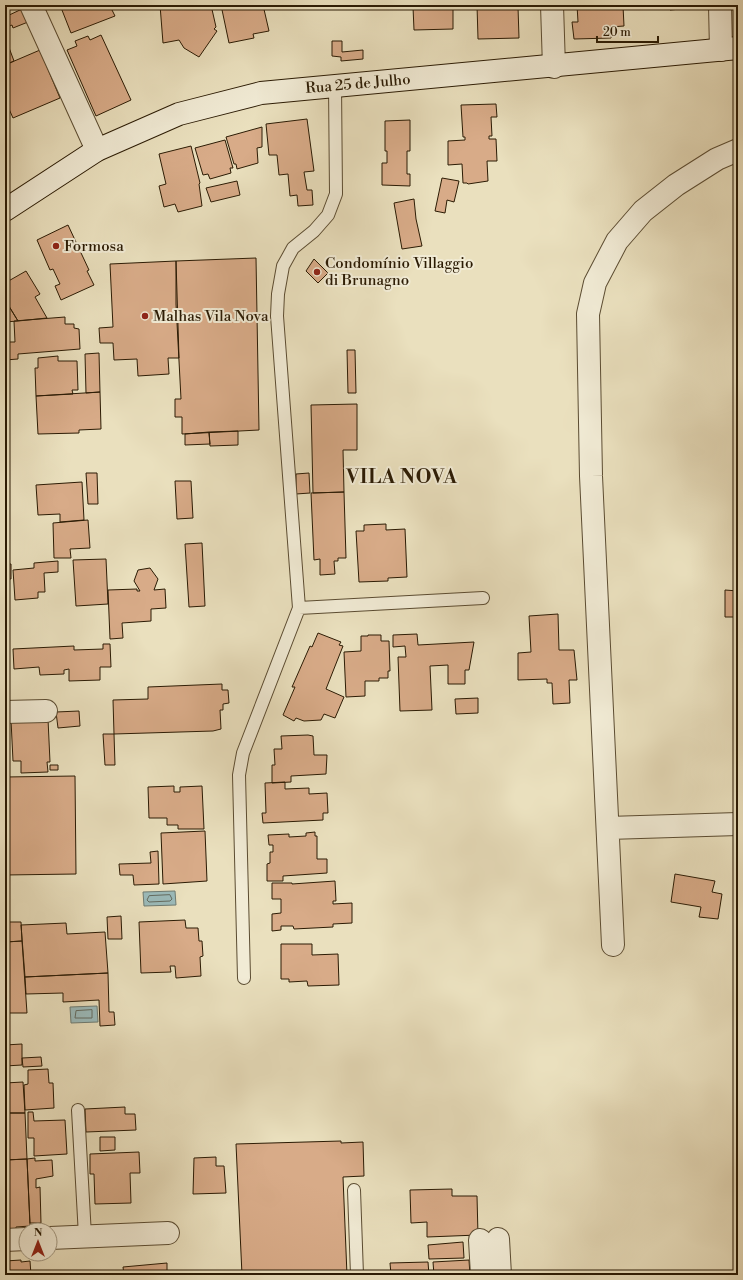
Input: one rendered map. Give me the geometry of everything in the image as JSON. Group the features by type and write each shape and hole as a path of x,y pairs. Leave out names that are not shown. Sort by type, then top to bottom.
{"street":[{"path":"30,5 97,150"},
{"path":"552,5 554,66"},
{"path":"720,5 730,49"},
{"name":"Rua 25 de Julho","path":"5,210 97,150 179,114 261,93 730,49"},
{"path":"613,946 591,476 588,314 595,283 609,255 617,241 643,211 676,185 717,159 738,150"},
{"path":"5,712 46,711"},
{"path":"608,828 738,824"},
{"path":"58,1238 168,1233"},
{"path":"5,1240 18,1239"},
{"path":"482,1275 489,1240 500,1275"}],"lane":[{"path":"244,978 239,775 243,753 299,608 277,316 278,294 283,266 293,248 314,231 328,214 336,194 335,85"},
{"path":"299,608 483,598"},
{"path":"78,1110 85,1236"},
{"path":"354,1190 357,1275"}],"water":[{"path":"175,891 176,905 144,906 143,892"},
{"path":"97,1006 98,1022 71,1023 70,1007"}],"building":[{"path":"5,5 11,5 12,6 5,9"},
{"path":"60,5 112,5 110,6 115,16 71,33"},
{"path":"160,5 211,5 216,27 214,29 217,31 199,57 184,48 179,40 163,43"},
{"path":"221,5 263,5 269,31 253,34 254,38 229,43"},
{"path":"423,5 453,5 453,29 414,30 413,7 423,7"},
{"path":"477,5 507,5 507,7 518,7 519,38 478,39"},
{"path":"577,5 638,5 623,6 624,26 610,27 611,38 574,39 572,22 578,22"},
{"path":"647,5 703,5 703,7 670,10 669,8 647,9"},
{"path":"22,9 28,22 13,28 12,25 5,28 5,17"},
{"path":"101,35 131,100 96,116 67,50 77,46 75,41 88,36 90,40"},
{"path":"5,37 14,61 5,65"},
{"path":"332,41 342,41 342,52 363,50 363,59 341,61 341,57 332,56"},
{"path":"40,50 60,98 13,118 5,100 5,65"},
{"path":"496,104 497,117 491,117 492,136 489,136 489,139 496,139 497,161 487,161 488,181 468,184 463,183 462,164 448,165 448,141 465,140 465,137 463,137 461,105"},
{"path":"307,119 314,171 304,172 307,190 312,190 313,205 298,206 297,195 290,196 288,174 279,175 277,155 269,155 266,124"},
{"path":"410,120 410,151 407,151 407,174 410,174 410,186 382,185 382,163 387,163 387,151 385,151 385,121"},
{"path":"262,127 262,147 257,148 258,163 237,169 236,164 234,164 226,137"},
{"path":"225,140 233,168 230,168 231,173 210,179 208,174 203,175 195,148"},
{"path":"191,146 200,183 202,206 178,212 175,204 164,207 159,186 166,184 159,154"},
{"path":"442,178 459,181 454,202 447,200 445,213 435,211"},
{"path":"237,181 240,195 211,202 206,188"},
{"path":"414,199 416,219 422,246 402,249 394,203"},
{"path":"68,225 89,270 87,271 94,285 61,300 55,286 60,284 53,269 50,270 37,240"},
{"path":"256,258 259,430 182,434 182,417 175,417 175,399 181,399 176,304 176,261"},
{"name":"Condomínio Villaggio di Brunagno","path":"314,259 328,273 318,283 306,271"},
{"name":"Malhas Vila Nova","path":"176,261 179,358 168,358 169,374 138,376 137,359 114,360 113,343 100,343 99,328 113,327 110,264"},
{"path":"26,271 40,294 35,297 47,318 18,321 5,300 5,283"},
{"path":"5,300 12,311 18,321 5,322"},
{"path":"65,317 65,324 74,324 74,328 79,329 80,349 18,354 18,359 5,360 5,335 7,335 7,342 15,342 14,321"},
{"path":"347,350 355,350 356,393 348,393"},
{"path":"99,353 100,392 86,393 85,354"},
{"path":"58,356 58,361 77,361 78,390 72,390 73,394 36,396 35,368 38,368 38,358"},
{"path":"100,392 101,429 79,430 79,433 38,434 36,396"},
{"path":"357,404 357,450 343,450 344,492 313,493 311,405"},
{"path":"238,431 238,445 210,446 209,432"},
{"path":"209,432 210,444 185,445 185,434"},
{"path":"86,473 97,473 98,504 88,504"},
{"path":"309,473 310,493 296,494 296,474"},
{"path":"175,481 191,481 193,518 177,519"},
{"path":"82,482 84,520 60,522 60,514 38,515 36,485"},
{"path":"344,492 346,558 338,558 338,561 334,561 335,574 320,575 320,559 314,560 311,493"},
{"path":"88,520 90,548 70,549 71,558 54,558 53,523"},
{"path":"386,524 386,530 405,529 407,577 388,578 388,581 359,582 356,531 364,531 364,525"},
{"path":"202,543 205,606 189,607 185,544"},
{"path":"106,559 108,604 76,606 73,560"},
{"path":"58,561 58,572 44,573 45,592 38,592 38,598 15,600 13,570 34,568 34,563"},
{"path":"5,564 11,564 11,579 5,579"},
{"path":"150,568 158,579 154,590 165,589 166,608 151,609 151,621 122,623 123,638 110,639 108,590 137,589 137,591 140,591 134,581 138,570"},
{"path":"725,590 738,591 738,617 725,617"},
{"path":"558,614 559,650 574,650 577,680 569,680 570,703 553,704 552,683 547,683 547,679 518,680 518,653 531,652 529,616"},
{"path":"318,633 341,642 339,645 343,646 326,689 344,697 335,718 324,714 321,720 304,721 296,718 294,721 283,715 295,687 292,687 310,646 312,647"},
{"path":"417,634 418,645 474,642 469,670 465,670 465,684 448,684 448,665 430,666 432,710 400,711 398,657 406,657 405,646 393,647 393,635"},
{"path":"381,635 381,641 389,641 390,671 388,671 388,678 379,678 379,681 365,681 365,696 346,697 344,652 361,651 361,636"},
{"path":"103,644 110,644 111,667 100,667 100,680 69,681 69,669 64,670 64,674 40,675 39,667 14,669 13,649 74,646 74,650 103,649"},
{"path":"222,684 222,690 228,690 229,703 223,704 223,710 220,710 221,729 213,731 114,734 113,700 148,699 148,687"},
{"path":"478,698 478,713 456,714 455,699"},
{"path":"79,711 80,726 58,728 56,712"},
{"path":"48,719 50,762 47,762 48,772 21,773 21,761 13,761 11,720"},
{"path":"5,720 7,720 9,759 5,759"},
{"path":"103,734 114,734 115,765 105,765"},
{"path":"281,736 313,736 314,755 327,755 326,774 291,776 291,782 272,783 272,765 275,765 274,749 282,749"},
{"path":"50,765 58,765 58,770 50,770"},
{"path":"75,776 76,874 5,875 5,777"},
{"path":"285,782 285,789 309,788 309,794 327,793 328,813 323,813 323,820 263,823 262,813 266,813 265,783"},
{"path":"174,786 174,792 180,792 180,787 202,786 204,829 178,829 178,825 167,825 167,818 149,818 148,787"},
{"path":"205,831 207,881 163,884 161,833"},
{"path":"315,832 315,836 317,836 317,859 327,859 327,873 283,876 283,881 267,881 267,864 270,863 270,852 273,852 273,845 269,845 268,835 289,834 289,837 306,836 306,833"},
{"path":"158,851 159,884 134,885 133,875 120,875 119,864 151,863 150,852"},
{"path":"675,874 715,881 712,892 722,894 718,919 699,917 701,907 671,902"},
{"path":"335,881 336,901 333,901 333,904 352,903 352,923 333,924 333,927 294,929 293,926 281,926 281,930 272,931 272,914 281,913 281,899 272,899 272,883 292,884"},
{"path":"121,916 122,939 108,939 107,917"},
{"path":"185,920 186,928 198,928 199,941 202,941 203,956 200,957 201,976 176,978 175,966 170,966 171,972 141,973 139,922"},
{"path":"5,922 21,922 22,941 5,942"},
{"path":"66,923 67,934 105,932 108,973 25,977 21,925"},
{"path":"22,941 27,1013 5,1013 5,942"},
{"path":"281,944 312,944 312,955 338,954 339,985 308,986 307,981 289,982 289,979 281,979"},
{"path":"108,973 109,1012 114,1012 115,1025 100,1026 99,1000 63,1002 63,993 26,994 25,977"},
{"path":"22,1044 22,1065 5,1066 5,1045"},
{"path":"41,1057 42,1066 23,1067 22,1058"},
{"path":"48,1069 49,1083 53,1083 54,1108 25,1110 24,1085 28,1084 28,1070"},
{"path":"23,1082 25,1113 5,1113 5,1083"},
{"path":"125,1107 125,1114 135,1114 136,1130 86,1132 85,1109"},
{"path":"28,1112 33,1112 34,1121 65,1120 67,1154 34,1156 34,1138 28,1138"},
{"path":"5,1113 25,1113 27,1159 5,1160"},
{"path":"100,1137 115,1137 115,1150 100,1151"},
{"path":"341,1141 341,1143 363,1142 364,1176 343,1177 347,1275 242,1275 236,1144"},
{"path":"139,1152 140,1173 130,1173 131,1203 95,1204 94,1174 90,1174 90,1154"},
{"path":"216,1157 216,1166 224,1166 226,1193 193,1194 194,1158"},
{"path":"35,1158 35,1161 52,1160 53,1176 36,1179 36,1188 40,1187 41,1222 30,1222 27,1159"},
{"path":"27,1159 30,1222 18,1222 16,1230 5,1231 5,1160"},
{"path":"452,1189 452,1196 477,1196 478,1235 427,1237 427,1222 411,1223 410,1190"},
{"path":"463,1242 464,1258 429,1259 428,1245"},
{"path":"18,1260 18,1262 30,1262 31,1275 5,1275 5,1261"},
{"path":"469,1260 470,1275 434,1275 433,1262"},
{"path":"428,1262 429,1275 391,1275 390,1263"},
{"path":"167,1263 167,1275 124,1275 123,1267"}],"place":[{"name":"Formosa","path":"56,246"},
{"name":"Condomínio Villaggio di Brunagno","path":"317,272"},
{"name":"Malhas Vila Nova","path":"145,316"}],"district":[{"name":"VILA NOVA","path":"402,477"}]}
